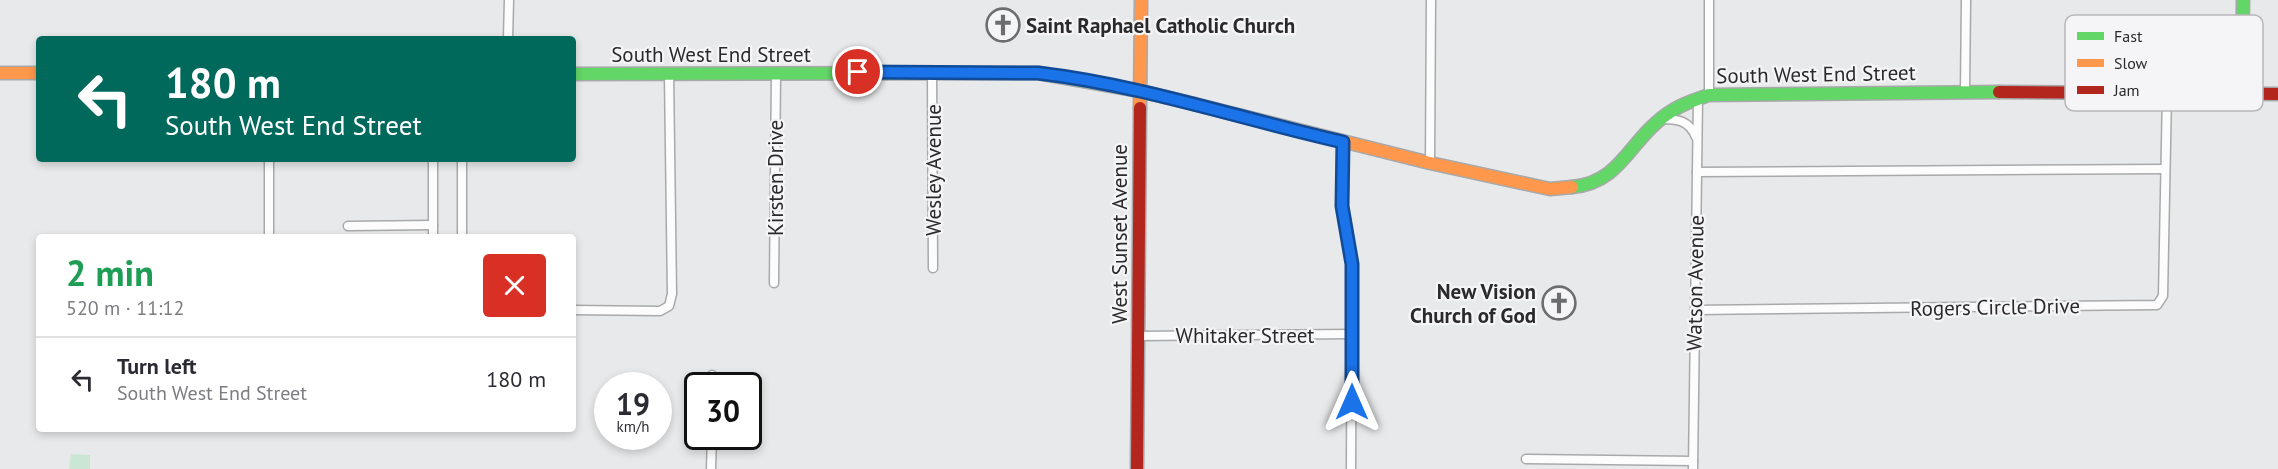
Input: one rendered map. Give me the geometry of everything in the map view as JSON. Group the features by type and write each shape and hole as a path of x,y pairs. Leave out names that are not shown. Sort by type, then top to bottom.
{"main road":[{"name":"West Sunset Avenue","path":"1137,469 1141,0"},
{"path":"2243,0 2243,15"},
{"path":"0,73 36,73"},
{"name":"South West End Street","path":"576,74 1038,73 1140,91 1430,163 1532,187 1550,189 1581,186 1617,167 1660,119 1679,105 1703,96 2065,92"}],"street":[{"path":"508,36 509,0"},
{"path":"1430,163 1431,0"},
{"name":"Watson Avenue","path":"1693,465 1698,140 1709,0"},
{"path":"1965,92 1966,0"},
{"name":"Wesley Avenue","path":"932,72 933,268"},
{"name":"Kirsten Drive","path":"774,282 776,73"},
{"path":"576,310 660,311 669,306 672,294 669,74"},
{"name":"Rogers Circle Drive","path":"1695,310 2157,305 2163,296 2167,111"},
{"path":"1660,119 1677,120 1688,124 1698,140"},
{"path":"1343,142 1342,206 1352,264 1351,469"},
{"path":"269,162 269,234"},
{"path":"433,162 433,234"},
{"path":"462,162 462,234"},
{"path":"1697,172 2165,170"},
{"path":"348,226 433,225"},
{"name":"Whitaker Street","path":"1138,336 1352,334"},
{"path":"711,469 712,450"},
{"path":"1526,459 1693,465"}],"green space":[{"path":"71,454 90,455 90,469 69,469"}],"traffic: fast":[{"path":"2243,0 2243,15"},
{"path":"576,74 1038,73 1140,91 1194,104"},
{"path":"1572,187 1600,179 1611,171 1646,132 1668,113 1709,95 1999,92"}],"traffic: slow":[{"path":"1140,108 1141,0"},
{"path":"0,73 36,73"},
{"path":"1194,104 1430,163 1550,189 1572,187"}],"traffic: jam":[{"path":"1999,92 2065,92"},
{"path":"2263,94 2278,94"},
{"path":"1137,469 1140,108"}],"place":[{"name":"Saint Raphael Catholic Church","path":"1003,25"},
{"name":"New Vision Church of God","path":"1559,303"}],"route":[{"path":"858,72 1063,75 1140,91 1343,142 1342,206 1352,264 1352,402"}]}
